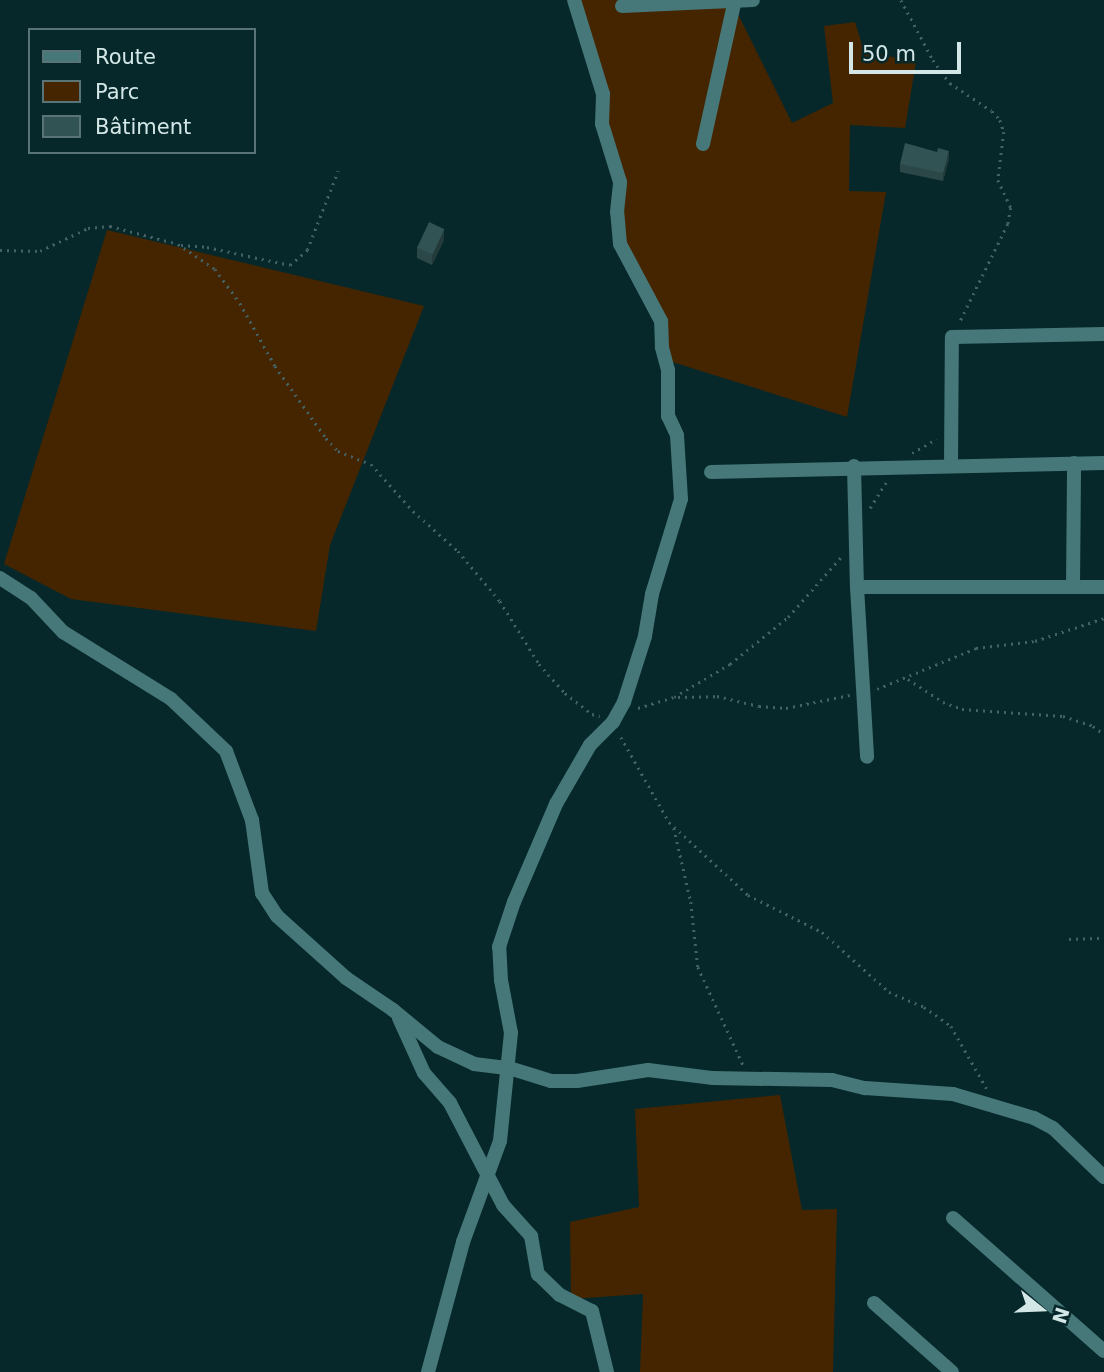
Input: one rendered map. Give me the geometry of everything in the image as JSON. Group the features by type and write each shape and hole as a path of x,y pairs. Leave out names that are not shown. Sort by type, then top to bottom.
{"street":[{"path":"428,1372 463,1242 500,1141 511,1033 501,980 499,947 514,902 556,804 590,745 614,722 624,702 645,636 652,594 678,516 681,470 677,435 668,416 668,370 661,321 620,244 617,212 620,182 603,124 603,93 574,0"},
{"path":"703,144 735,0"},
{"path":"622,6 752,0"},
{"path":"951,465 952,337 1104,334"},
{"path":"1073,587 1074,463"},
{"path":"711,472 854,466 1104,463"},
{"path":"854,466 857,587 867,757"},
{"path":"0,578 31,598 63,632 171,699 226,751 252,820 262,893 277,916 346,978 397,1013 438,1047 474,1064 509,1069 551,1081 577,1081 648,1070 752,1080 821,1080 865,1088 925,1090 1022,1112 1053,1128 1104,1177"},
{"path":"857,587 1104,587"},
{"path":"397,1013 424,1073 450,1103 503,1205 531,1236 538,1274 560,1295 592,1311 607,1372"},
{"path":"953,1218 1104,1351"},
{"path":"874,1303 951,1372"}],"path":[{"path":"901,0 933,60 950,83 992,111 1000,120 1004,132 998,180 1011,208 1008,224 952,337"},
{"path":"0,250 40,251 88,228 110,226 178,244 207,247 290,265 307,250 338,171"},
{"path":"178,244 215,269 240,303 275,366 338,451 371,464 413,511 458,551 500,601 539,664 565,692 592,714 614,722 628,752 674,827 748,895 822,932 889,992 924,1007 951,1026 998,1105"},
{"path":"869,510 897,466 917,449 938,438"},
{"path":"637,708 674,697 730,664 788,617 856,540"},
{"path":"674,697 717,696 759,706 786,708 863,693 908,678 976,648 1035,641 1104,618"},
{"path":"908,678 943,702 962,709 1063,716 1093,726 1104,734"},
{"path":"674,827 691,902 698,967 727,1035 752,1080"},
{"path":"1069,939 1104,938"}],"green space":[{"path":"574,0 731,0 792,123 833,103 824,26 855,22 864,51 916,62 905,128 850,125 849,191 886,192 847,417 666,360 661,321 620,244 620,182"},
{"path":"107,230 424,306 330,545 316,631 71,599 4,564"},
{"path":"780,1095 802,1210 837,1209 833,1372 640,1372 643,1294 571,1299 570,1222 639,1207 635,1109"}],"building":[{"path":"905,143 937,152 938,148 949,151 943,173 900,164"},
{"path":"429,222 444,229 433,255 417,247"}]}
